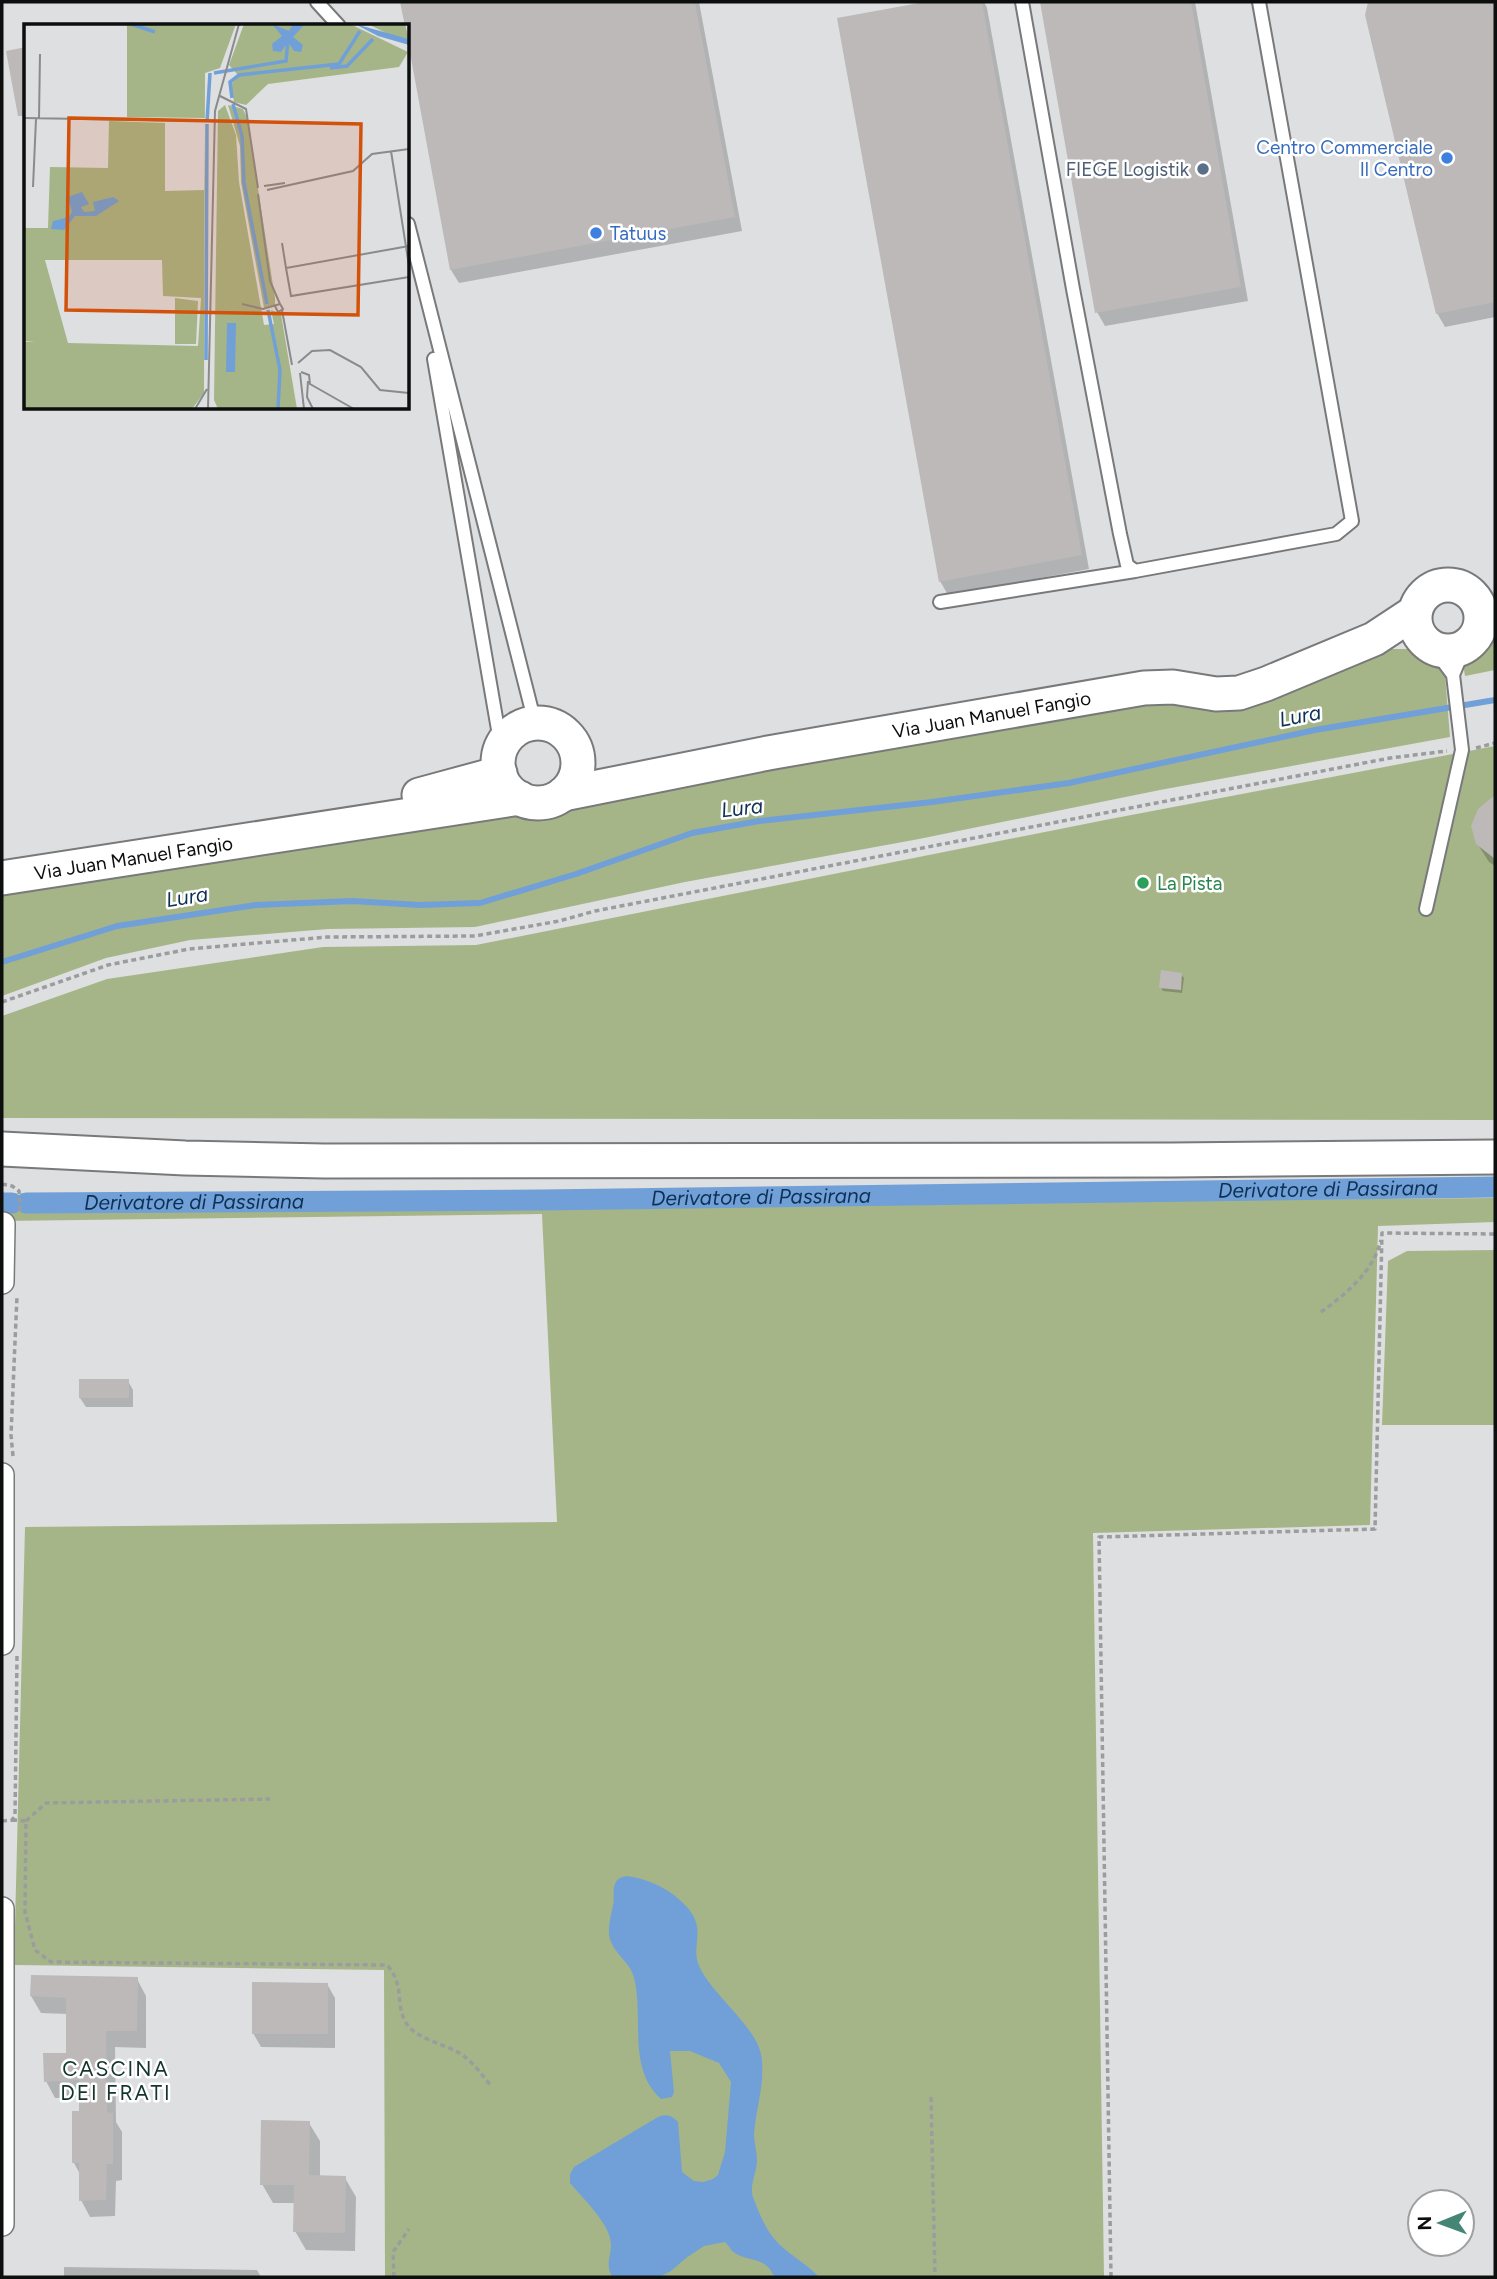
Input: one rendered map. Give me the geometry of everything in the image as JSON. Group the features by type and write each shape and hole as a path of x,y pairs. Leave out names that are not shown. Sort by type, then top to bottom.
{"street":[{"path":"1446,584 1458,586 1485,598 1477,634 1444,653 1415,624 1419,601 1435,587 1446,584"},
{"name":"Via Juan Manuel Fangio","path":"507,773 542,802 553,800 581,782 768,753 1144,688 1172,687 1216,694 1239,693 1374,639 1415,612"},
{"name":"Via Juan Manuel Fangio","path":"1374,639 1444,653"},
{"name":"Via Juan Manuel Fangio","path":"507,773 515,730 535,723"},
{"path":"535,723 558,727 567,735 578,755 581,782"},
{"name":"Via Juan Manuel Fangio","path":"2,878 264,838 507,773"},
{"path":"2,1149 185,1158 324,1161 1495,1157"},
{"path":"2,1282 11,1217"},
{"path":"2,1475 2,1643"},
{"path":"2,1909 2,2224"}],"lane":[{"path":"317,2 337,24"},
{"path":"1022,2 1120,534 1127,565 1135,571"},
{"path":"940,602 1135,571 1336,534 1352,521 1259,2"},
{"path":"410,233 507,773"},
{"path":"417,266 535,723"},
{"path":"1426,909 1462,744 1444,653"}],"path":[{"path":"2,1002 108,965 189,949 327,937 475,936 1462,744 1495,743"},
{"path":"2,1184 15,1187 19,1196 11,1217"},
{"path":"1382,1233 1495,1234"},
{"path":"1321,1312 1354,1287 1378,1250 1382,1233"},
{"path":"1111,2277 1099,1537 1375,1529 1382,1233"},
{"path":"12,1820 26,1821 46,1803 270,1799"},
{"path":"26,1821 25,1912 35,1950 51,1962 387,1965 396,1976 405,2022 421,2037 443,2044 462,2055 491,2086"},
{"path":"931,2097 935,2277"},
{"path":"394,2277 393,2252 410,2229"}],"green space":[{"path":"1495,608 1495,670 1465,676 1462,658 1483,641 1489,631"},
{"path":"1375,649 1426,649 1441,662 1445,675 1450,737 685,882 475,927 328,929 190,940 106,958 2,996 2,892 862,747"},
{"name":"La Pista","path":"1495,746 1495,1120 2,1118 2,1016 107,979 323,947 476,945 1105,820"},
{"path":"1495,1198 1495,1222 1378,1226 1370,1525 1093,1533 1104,2277 385,2277 384,1970 14,1965 25,1527 557,1522 542,1214 2,1221 2,1206"},
{"path":"1495,1250 1495,1425 1382,1425 1388,1261 1407,1251"}],"water":[{"path":"627,1876 660,1886 675,1895 687,1907 696,1924 696,1953 700,1968 757,2043 761,2054 762,2084 754,2134 757,2160 753,2197 763,2222 774,2238 819,2277 774,2277 766,2265 738,2255 725,2242 704,2246 659,2277 612,2277 609,2236 601,2220 570,2183 570,2174 574,2167 658,2117 667,2115 678,2122 682,2172 694,2181 713,2179 718,2175 725,2152 731,2082 719,2063 690,2051 670,2051 674,2092 672,2097 661,2099 644,2074 640,2059 637,1997 633,1975 614,1948 609,1933 614,1887 618,1879"}],"building":[{"path":"400,2 695,2 735,217 450,270 410,53 410,24 405,24"},
{"path":"925,2 982,2 1082,555 939,582 837,18"},
{"path":"1040,2 1191,2 1241,287 1095,313"},
{"name":"Centro Commerciale Il Centro","path":"1368,2 1495,2 1495,302 1436,314 1365,15"},
{"path":"24,47 24,116 18,116 6,51"},
{"path":"1495,795 1495,859 1476,844 1471,826 1478,809"},
{"path":"1161,970 1182,973 1181,990 1159,988"},
{"path":"79,1379 129,1379 129,1398 79,1398"},
{"path":"31,1975 138,1977 137,2031 106,2031 107,2112 113,2113 113,2164 107,2164 106,2200 79,2201 79,2163 72,2163 72,2111 79,2111 79,2080 44,2082 43,2053 66,2053 66,1998 30,1996"},
{"path":"252,1982 328,1983 328,2034 252,2034"},
{"path":"261,2120 310,2121 309,2175 346,2176 345,2233 293,2232 294,2185 260,2185"}],"waterway":[{"name":"Lura","path":"2,962 117,926 256,905 352,901 420,905 480,903 576,874 692,833 759,821 932,802 1069,783 1315,730 1495,700"},
{"name":"Derivatore di Passirana","path":"26,1203 541,1200 1495,1187"},
{"name":"Derivatore di Passirana","path":"2,1203 12,1203"}],"place":[{"name":"Centro Commerciale Il Centro","path":"1447,158"},
{"name":"FIEGE Logistik","path":"1203,169"},
{"name":"Tatuus","path":"596,233"},
{"name":"La Pista","path":"1143,883"}],"district":[{"name":"CASCINA DEI FRATI","path":"116,2081"}]}
